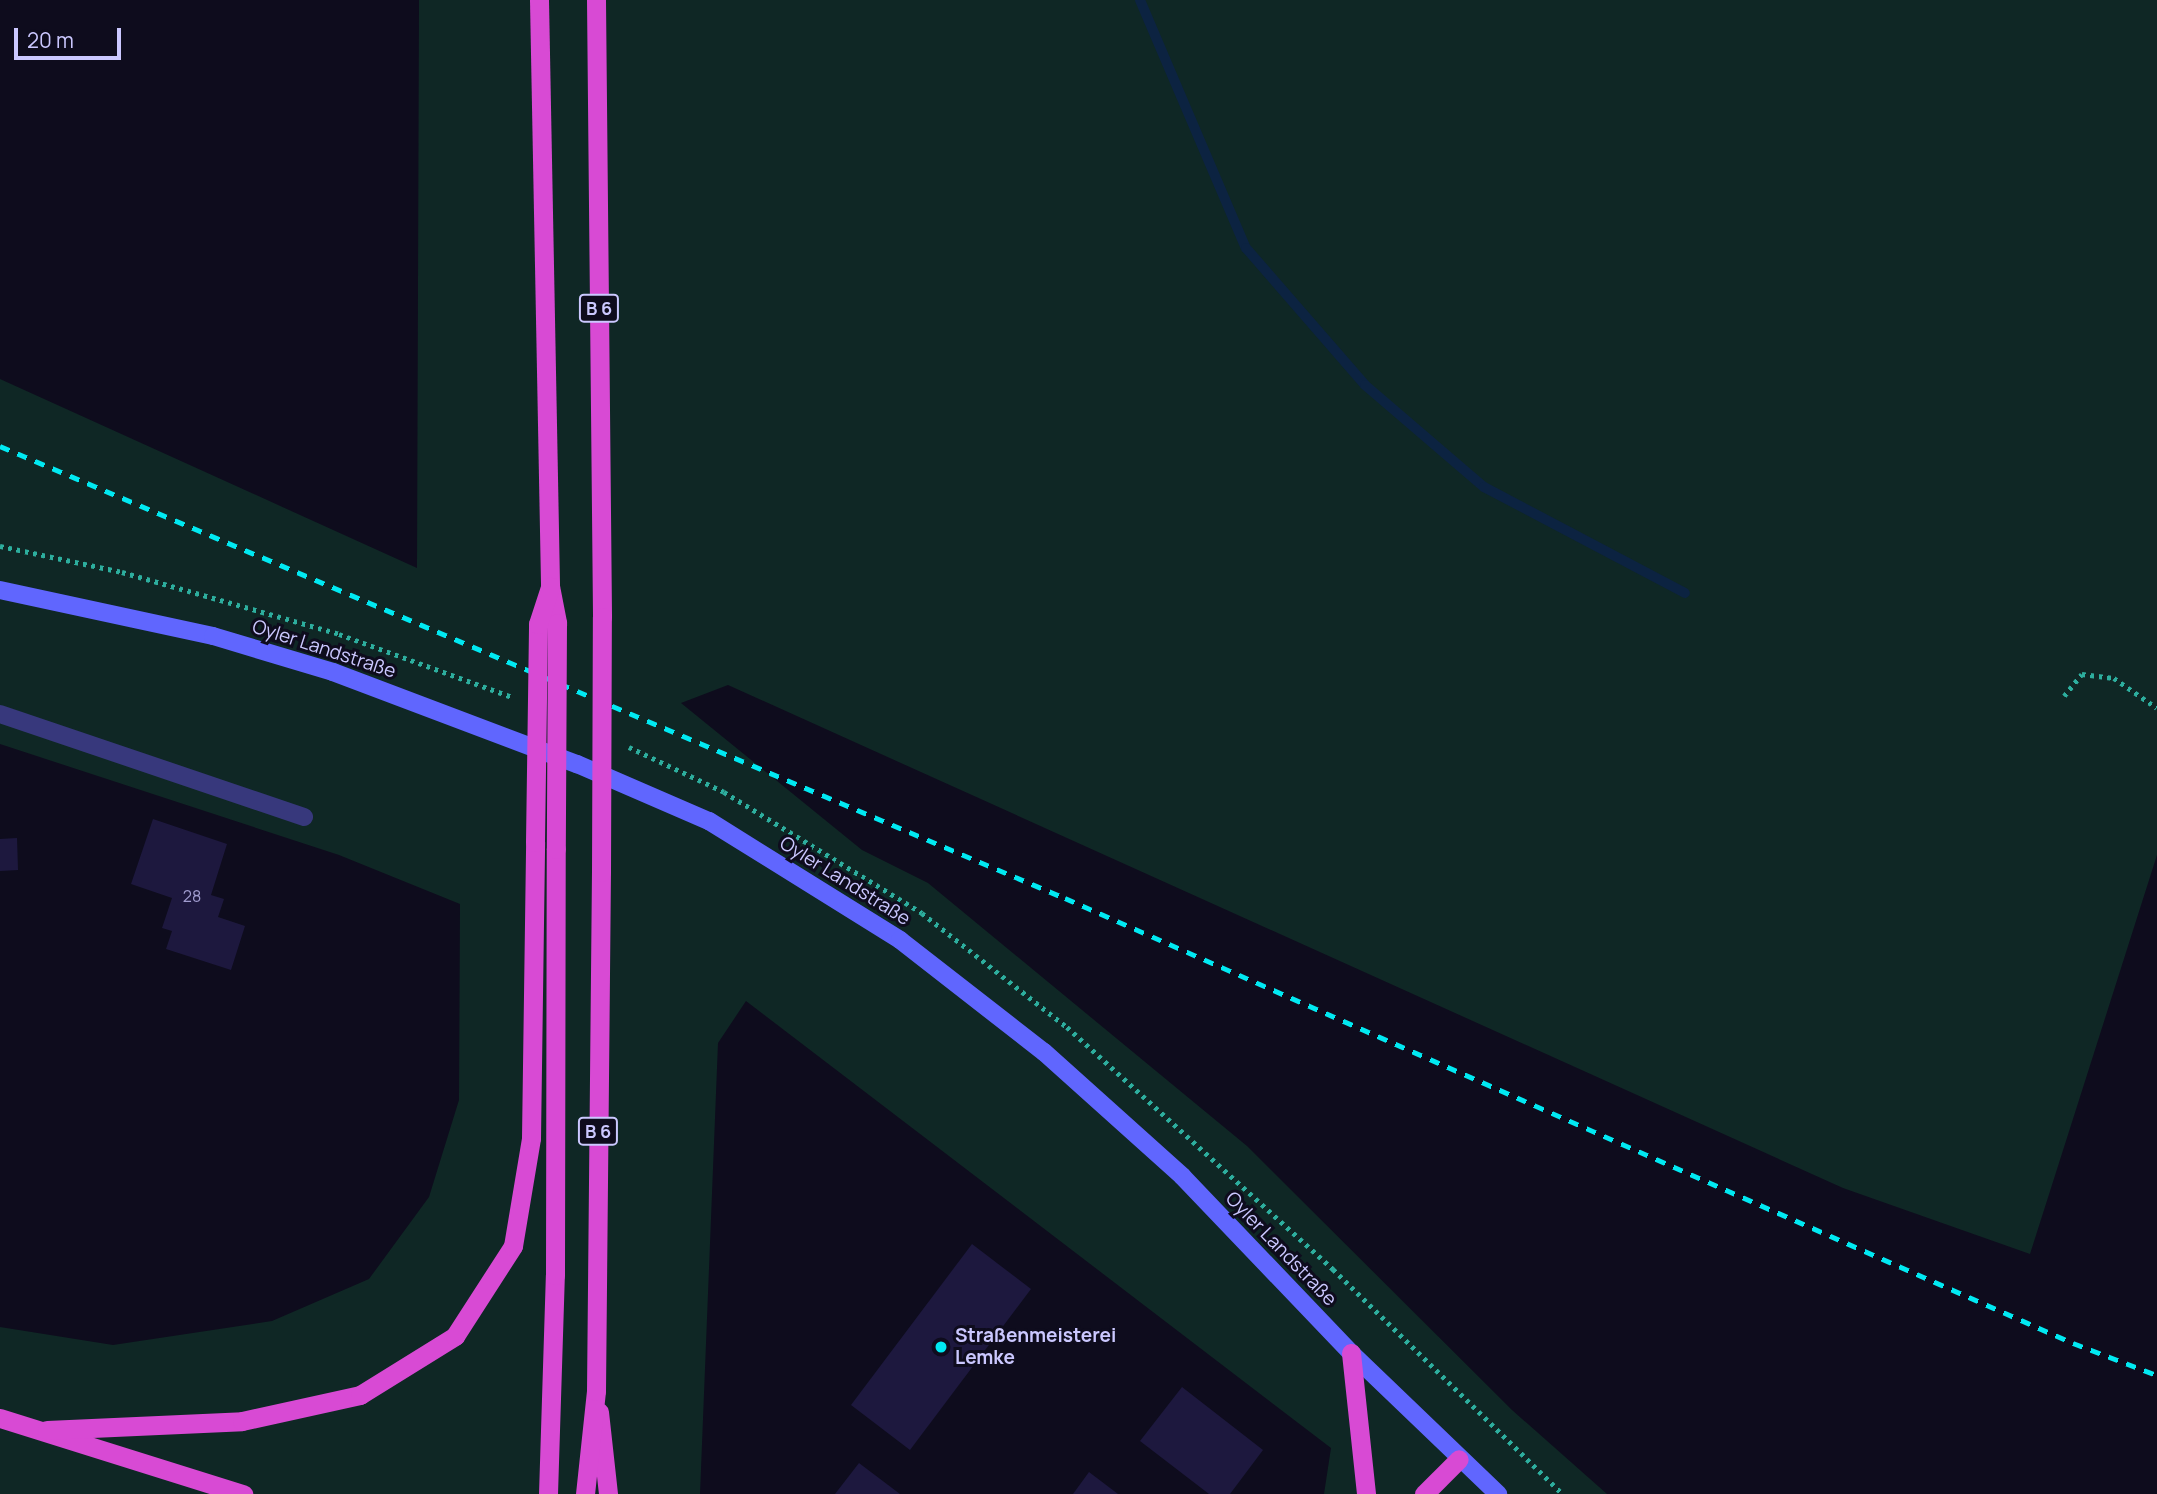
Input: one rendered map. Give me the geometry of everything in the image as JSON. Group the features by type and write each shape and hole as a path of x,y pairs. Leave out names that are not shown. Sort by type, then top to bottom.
{"highway":[{"name":"B 6","path":"539,0 550,586 557,623 555,1275 548,1494"},
{"name":"B 6","path":"584,1494 596,1391 601,872 602,617 596,0"},
{"path":"47,1430 242,1421 360,1395 455,1336 513,1246 530,1138 538,624 550,586"},
{"path":"1351,1353 1366,1494"},
{"path":"596,1391 608,1468 608,1494"},
{"path":"0,1418 47,1430 243,1494"},
{"path":"1424,1494 1460,1459"}],"main road":[{"name":"Oyler Landstraße","path":"0,590 213,636 333,672 565,758 709,821 900,940 1044,1052 1182,1176 1351,1353 1498,1494"}],"street":[{"path":"0,714 304,817"}],"path":[{"path":"2064,696 2082,674 2114,678 2157,708"}],"green space":[{"path":"419,0 2157,0 2157,855 2030,1254 1843,1188 728,685 681,703 862,850 928,883 1247,1146 1512,1410 1607,1494 1324,1494 1331,1448 746,1001 718,1043 700,1494 0,1494 0,1327 113,1345 272,1321 369,1279 429,1197 459,1100 460,904 339,855 0,744 0,379 417,568"}],"building":[{"path":"153,819 227,844 211,895 224,899 218,917 245,926 231,970 166,949 172,931 162,928 172,898 131,884"},
{"path":"17,838 18,870 0,871 0,839"},
{"name":"Straßenmeisterei Lemke","path":"972,1244 1031,1289 910,1450 851,1405"},
{"path":"1182,1387 1263,1450 1230,1494 1209,1494 1140,1441"},
{"path":"859,1463 900,1494 835,1494"},
{"path":"1089,1472 1118,1494 1073,1494"}],"waterway":[{"path":"1140,0 1246,248 1365,385 1484,487 1685,593"}],"railway":[{"path":"0,446 1065,898 2073,1343 2157,1375"}],"place":[{"name":"Straßenmeisterei Lemke","path":"941,1347"}]}
